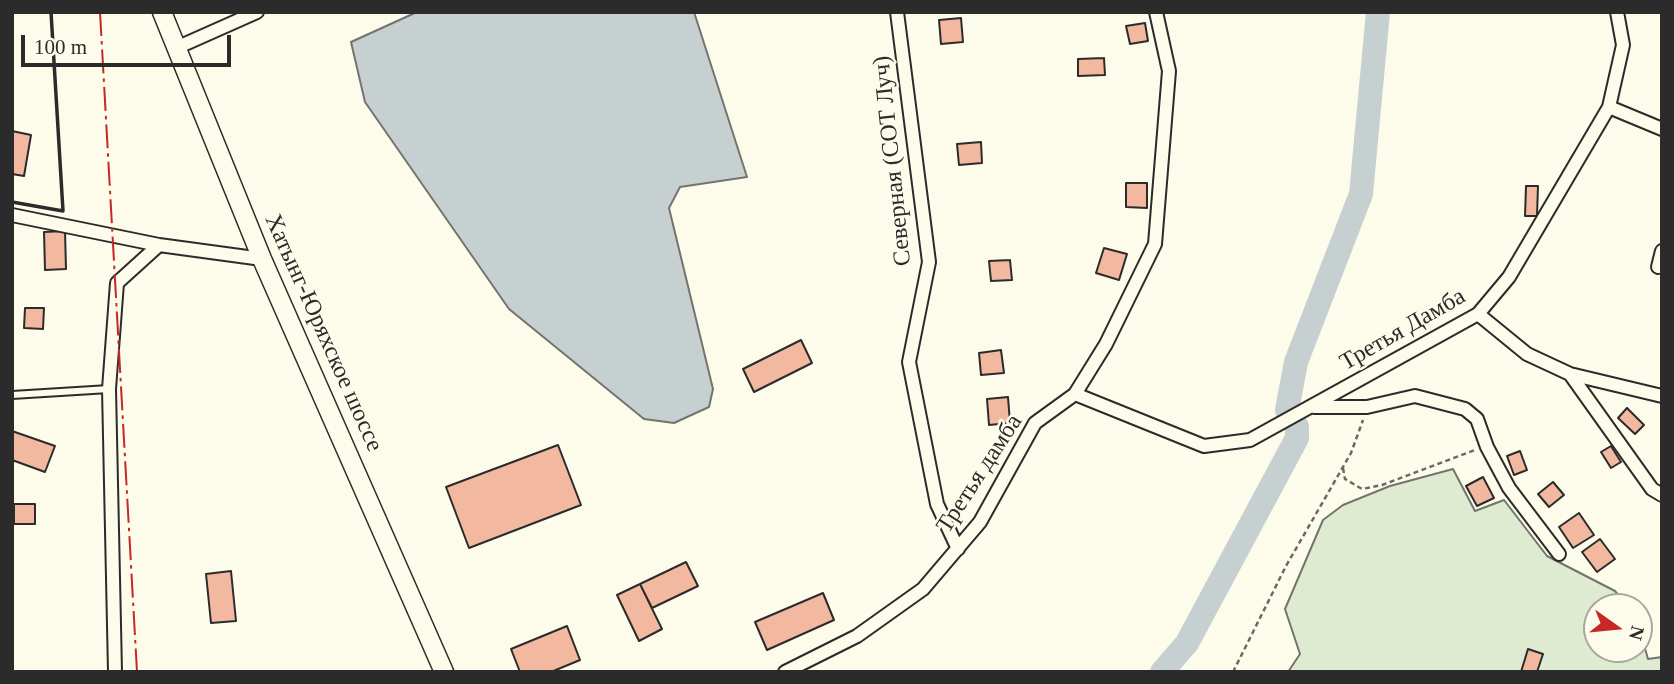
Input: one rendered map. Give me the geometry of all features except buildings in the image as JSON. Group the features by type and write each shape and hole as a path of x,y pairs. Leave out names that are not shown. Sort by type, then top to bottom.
{"main road":[{"name":"Хатынг-Юряхское шоссе","path":"162,12 262,259 444,672"}],"street":[{"path":"176,48 257,12"},
{"name":"Северная (СОТ Луч)","path":"897,12 929,262 909,362 937,504 958,549"},
{"path":"1075,394 1106,344 1155,244 1169,71 1156,12"},
{"name":"Третья Дамба","path":"1075,394 1203,446 1250,440 1478,314 1509,277 1609,107 1623,45 1617,12"},
{"path":"1609,107 1662,129"},
{"path":"12,215 159,245 262,259"},
{"path":"115,672 109,389 117,283 159,245"},
{"path":"1658,267 1662,251"},
{"path":"1478,314 1527,354 1570,374 1662,396"},
{"path":"1570,374 1652,489 1662,495"},
{"name":"Третья дамба","path":"785,672 857,636 923,589 980,522 1035,423 1075,394"},
{"path":"1312,407 1367,407 1415,396 1465,409 1477,419 1487,447 1509,488 1559,554"}],"lane":[{"path":"12,395 109,389"}],"path":[{"path":"1233,672 1286,566 1343,468 1367,407"},
{"path":"1343,468 1345,478 1362,489 1382,485 1487,447"}],"green space":[{"path":"1453,469 1475,511 1504,500 1547,556 1617,593 1583,593 1583,663 1653,663 1653,658 1662,657 1662,672 1288,672 1300,654 1285,609 1323,520 1343,505 1390,486"}],"shaded area":[{"path":"417,12 694,12 747,177 680,187 669,208 713,389 709,407 674,423 644,419 509,309 365,102 351,42"}],"waterway":[{"path":"1287,410 1296,362 1361,194 1378,12"},
{"path":"1162,672 1187,643 1297,438 1297,427"}],"wall":[{"path":"12,202 63,211 51,12"}],"power":[{"path":"100,12 137,672"}]}
